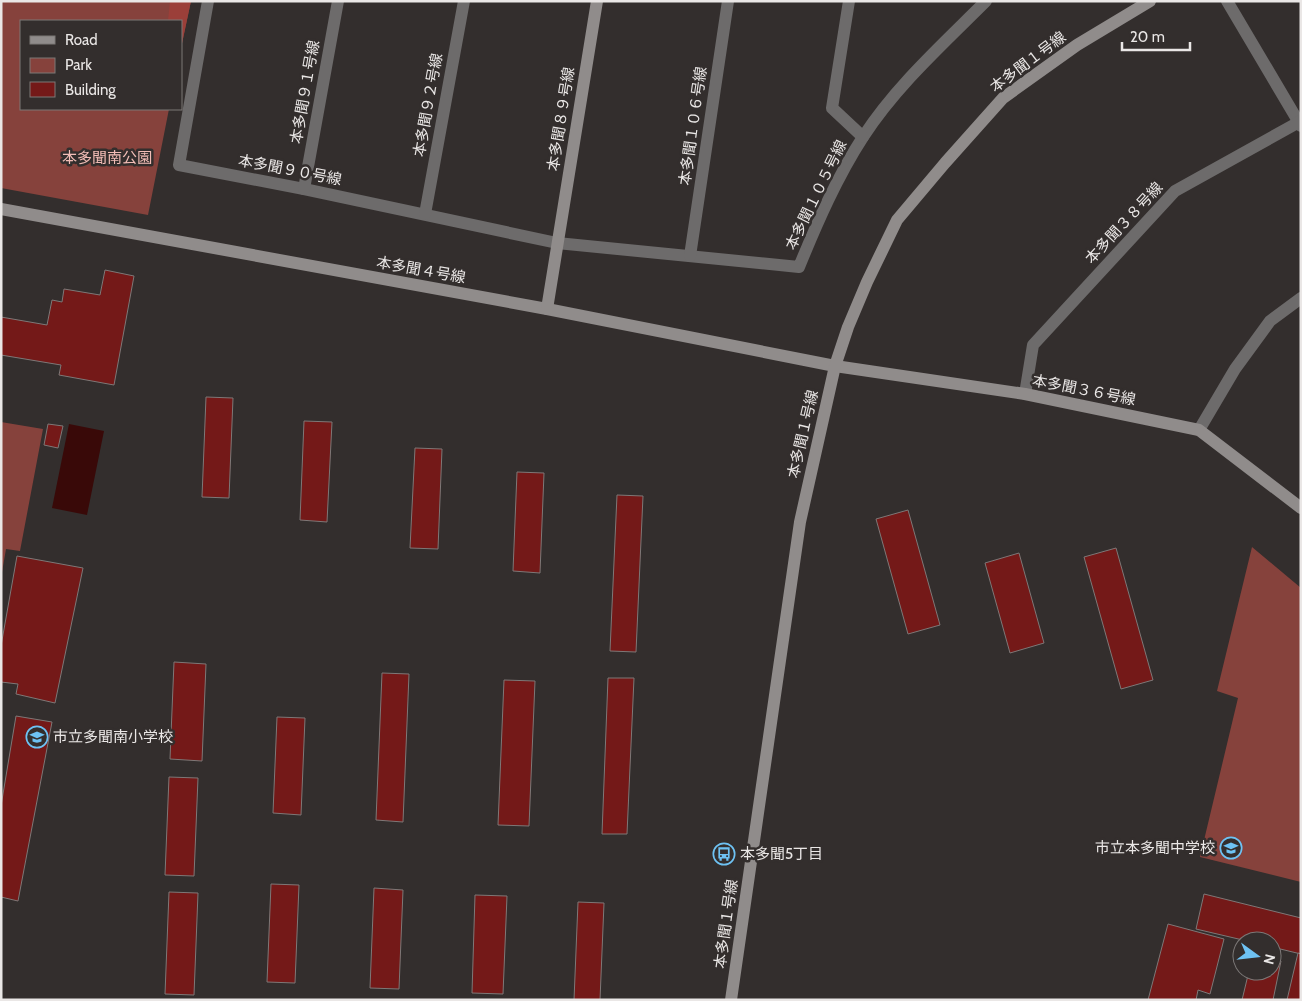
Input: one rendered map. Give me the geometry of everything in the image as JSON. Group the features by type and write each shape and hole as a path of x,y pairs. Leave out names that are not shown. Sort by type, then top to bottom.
{"street":[{"name":"本多聞９０号線","path":"208,1 179,165 304,189 557,243"},
{"name":"本多聞９１号線","path":"304,189 338,1"},
{"name":"本多聞９２号線","path":"425,214 464,1"},
{"name":"本多聞８９号線","path":"547,309 597,1"},
{"name":"本多聞１０６号線","path":"690,256 728,1"},
{"path":"848,1 832,108 863,137"},
{"name":"本多聞１０５号線","path":"557,243 799,267 820,220 863,137 889,102 930,56 986,1"},
{"name":"本多聞１号線","path":"731,1000 800,522 835,366 848,327 897,220 944,163 1003,98 1077,45 1150,1"},
{"path":"1228,1 1300,123"},
{"name":"本多聞３８号線","path":"1025,394 1033,345 1175,191 1300,123"},
{"name":"本多聞４号線","path":"1,210 547,309 835,366"},
{"path":"1199,430 1234,369 1270,321 1301,298"},
{"name":"本多聞３６号線","path":"835,366 1025,394 1199,430 1301,508"}],"green space":[{"name":"本多聞南公園","path":"1,1 191,1 182,43 182,20 20,20 20,110 169,110 148,215 1,188"},
{"path":"1,422 43,429 20,551 6,549 1,578"},
{"path":"1252,547 1301,588 1301,882 1200,857 1238,698 1217,691"}],"shaded area":[{"path":"170,1 191,1 182,43 182,20 168,20"},
{"path":"69,424 104,431 87,515 52,508"}],"building":[{"path":"105,270 134,276 114,385 59,375 61,365 1,355 1,317 47,325 52,300 62,302 64,289 100,295"},
{"path":"206,397 233,398 229,498 202,497"},
{"path":"304,421 332,422 327,522 300,520"},
{"path":"48,424 63,426 58,448 44,445"},
{"path":"415,448 442,449 438,549 410,548"},
{"path":"517,472 544,473 540,573 513,571"},
{"path":"617,495 643,496 636,652 610,651"},
{"path":"908,510 940,625 908,634 876,519"},
{"path":"1116,548 1153,680 1121,689 1084,557"},
{"path":"1019,553 1044,643 1010,653 985,563"},
{"path":"17,556 83,568 55,703 16,694 18,684 1,682 1,646"},
{"path":"174,662 206,664 202,761 170,759"},
{"path":"382,673 409,674 403,822 376,820"},
{"path":"608,678 634,678 627,834 602,834"},
{"path":"504,680 535,681 529,826 498,825"},
{"path":"16,716 52,722 18,901 1,897 1,806"},
{"path":"277,717 305,718 301,815 273,813"},
{"path":"169,777 198,778 194,876 165,875"},
{"path":"271,884 299,885 295,983 267,982"},
{"path":"374,888 403,890 399,989 370,988"},
{"path":"169,892 198,893 194,995 165,994"},
{"path":"1204,894 1301,918 1301,954 1282,949 1282,931 1232,931 1232,937 1196,929"},
{"path":"475,895 507,896 503,994 472,993"},
{"path":"578,902 604,903 600,1000 574,1000"},
{"path":"1168,924 1224,939 1210,994 1198,990 1196,1000 1148,1000"},
{"path":"1298,953 1301,954 1301,1000 1287,1000"},
{"path":"1247,981 1277,981 1273,1000 1242,1000"}],"place":[{"name":"市立多聞南小学校","path":"37,737"},
{"name":"市立本多聞中学校","path":"1231,848"},
{"name":"本多聞5丁目","path":"724,854"}]}
